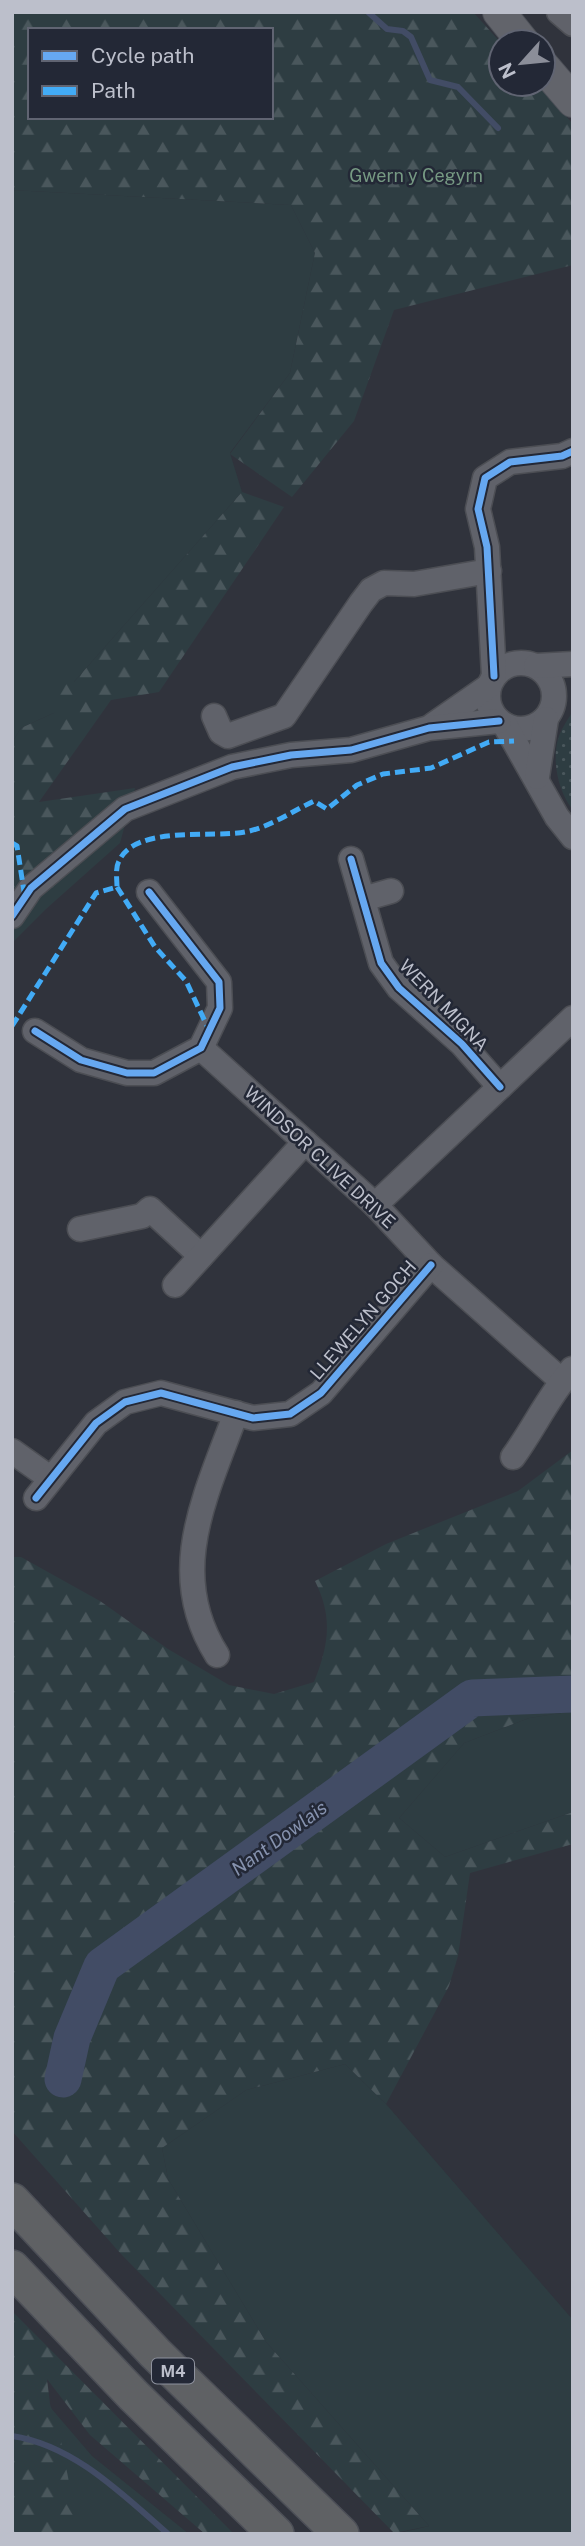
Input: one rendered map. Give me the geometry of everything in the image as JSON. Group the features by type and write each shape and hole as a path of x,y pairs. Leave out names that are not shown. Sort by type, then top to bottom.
{"highway":[{"name":"M4","path":"12,2201 155,2353 341,2534"},
{"name":"M4","path":"12,2268 133,2395 276,2534"}],"main road":[{"path":"499,12 512,28"},
{"path":"557,82 573,101"}],"street":[{"path":"559,12 573,24"},
{"path":"573,451 562,456 510,462 485,478 478,509 489,571 492,609 490,708 537,777 557,817 573,837"},
{"path":"214,716 221,732 228,736 274,722 292,707 305,683 371,590 384,583 414,584 489,571"},
{"path":"492,609 530,665 552,684 537,777"},
{"path":"429,728 513,664 573,664"},
{"path":"12,916 31,888 125,809 232,766 291,755 351,750 429,728 502,723 526,729 549,713 573,688"},
{"name":"WERN MIGNA","path":"351,859 381,963 393,979 462,1044 500,1087"},
{"path":"363,899 391,891"},
{"path":"35,1031 81,1060 127,1073 154,1073 201,1048 220,1008 219,982 149,892"},
{"path":"375,1205 573,1018"},
{"name":"WINDSOR CLIVE DRIVE","path":"201,1048 375,1205 431,1265 567,1375"},
{"path":"174,1285 305,1142"},
{"path":"80,1229 142,1216 150,1209 201,1256"},
{"name":"LLEWELYN GOCH","path":"36,1498 96,1423 125,1402 161,1393 253,1418 290,1414 321,1393 431,1265"},
{"path":"513,1457 532,1432 540,1410 567,1375"},
{"path":"217,1655 202,1631 193,1596 193,1548 197,1519 236,1413"},
{"path":"12,1451 50,1478"}],"green space":[{"name":"Gwern y Cegyrn","path":"12,12 473,12 487,28 487,98 550,98 573,124 573,265 394,310 354,421 292,497 230,454 290,373 315,253 291,205 12,190"},
{"path":"12,190 291,205 315,253 290,373 230,453 242,492 74,682 54,713 21,728 12,743"},
{"path":"242,492 284,507 159,692 111,700 39,802 135,788 120,843 12,943 12,743 21,728 54,713 59,676 74,682"},
{"path":"573,711 573,810 560,785 556,755 559,736"},
{"path":"573,1450 573,1711 529,1718 464,1743 399,1818 445,1857 573,1812 573,1844 470,1873 458,1956 449,1986 386,2104 345,2064 246,2090 162,2148 168,2179 266,2342 429,2526 394,2533 121,2254 12,2131 12,1557 21,1557 100,1601 168,1649 229,1685 274,1694 314,1682 319,1669 326,1643 327,1619 315,1581 386,1544 518,1491"},
{"path":"573,1711 573,1812 445,1857 399,1818 464,1743 529,1718"},
{"path":"345,2064 386,2104 573,2320 573,2534 395,2534 429,2526 266,2342 168,2179 162,2148 246,2090"},
{"path":"12,2311 234,2534 205,2534 90,2435 47,2379 50,2404 61,2441 79,2534 12,2534"},
{"path":"45,2401 92,2456 189,2534 76,2534"}],"waterway":[{"path":"368,12 387,29 403,31 411,37 430,80 458,87 498,128"},
{"name":"Nant Dowlais","path":"63,2079 72,2038 102,1966 472,1698 573,1694"},
{"path":"12,2436 35,2441 77,2461 115,2488 168,2534"}],"marked path":[{"path":"12,1026 96,893 117,887 119,861 128,850 141,842 176,835 254,830 314,801 327,809 357,785 383,774 431,768 489,742 514,741"},
{"path":"12,843 17,846 25,898"},
{"path":"117,887 155,947 186,981 209,1030"}],"cycle path":[{"path":"494,676 487,547 478,509 485,478 510,462 562,456 573,451"},
{"path":"12,916 31,888 125,809 232,767 291,755 351,750 429,728 499,721"},
{"path":"351,859 381,963 399,988 462,1044 500,1087"},
{"path":"35,1031 81,1060 127,1073 154,1073 201,1048 220,1008 219,982 149,892"},
{"path":"36,1498 96,1423 125,1402 161,1393 253,1418 290,1414 321,1393 431,1265"}]}
